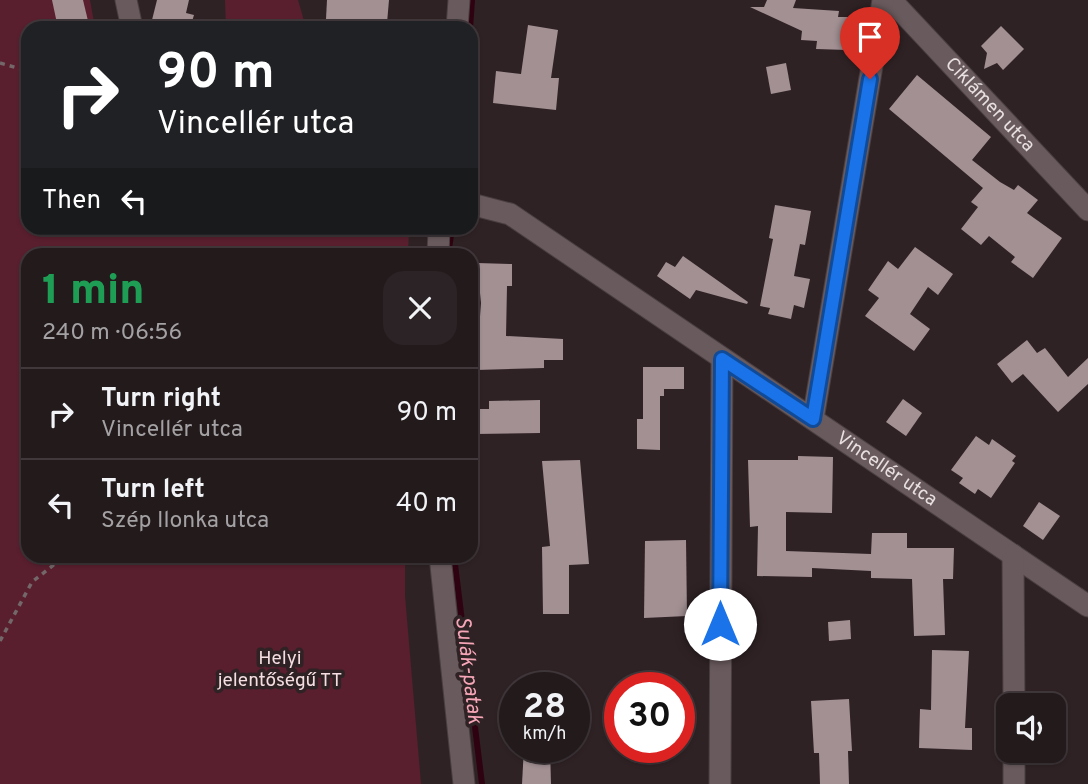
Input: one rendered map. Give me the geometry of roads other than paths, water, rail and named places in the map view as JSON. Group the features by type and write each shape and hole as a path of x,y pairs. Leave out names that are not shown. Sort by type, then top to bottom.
{"street":[{"path":"126,0 130,21"},
{"path":"458,21 459,0"},
{"path":"813,419 883,0"},
{"name":"Ciklámen utca","path":"891,0 1088,210"},
{"name":"Vincellér utca","path":"478,206 510,214 1088,606"},
{"path":"720,784 722,359"},
{"path":"1013,555 1014,693"},
{"path":"441,563 464,784"},
{"path":"1014,763 1014,784"}],"waterway":[{"name":"Sulák-patak","path":"470,21 472,0"},
{"name":"Sulák-patak","path":"449,248 451,235"},
{"name":"Sulák-patak","path":"455,563 482,784"}],"park label":[{"name":"Helyi jelentőségű TT","path":"280,670"}]}
